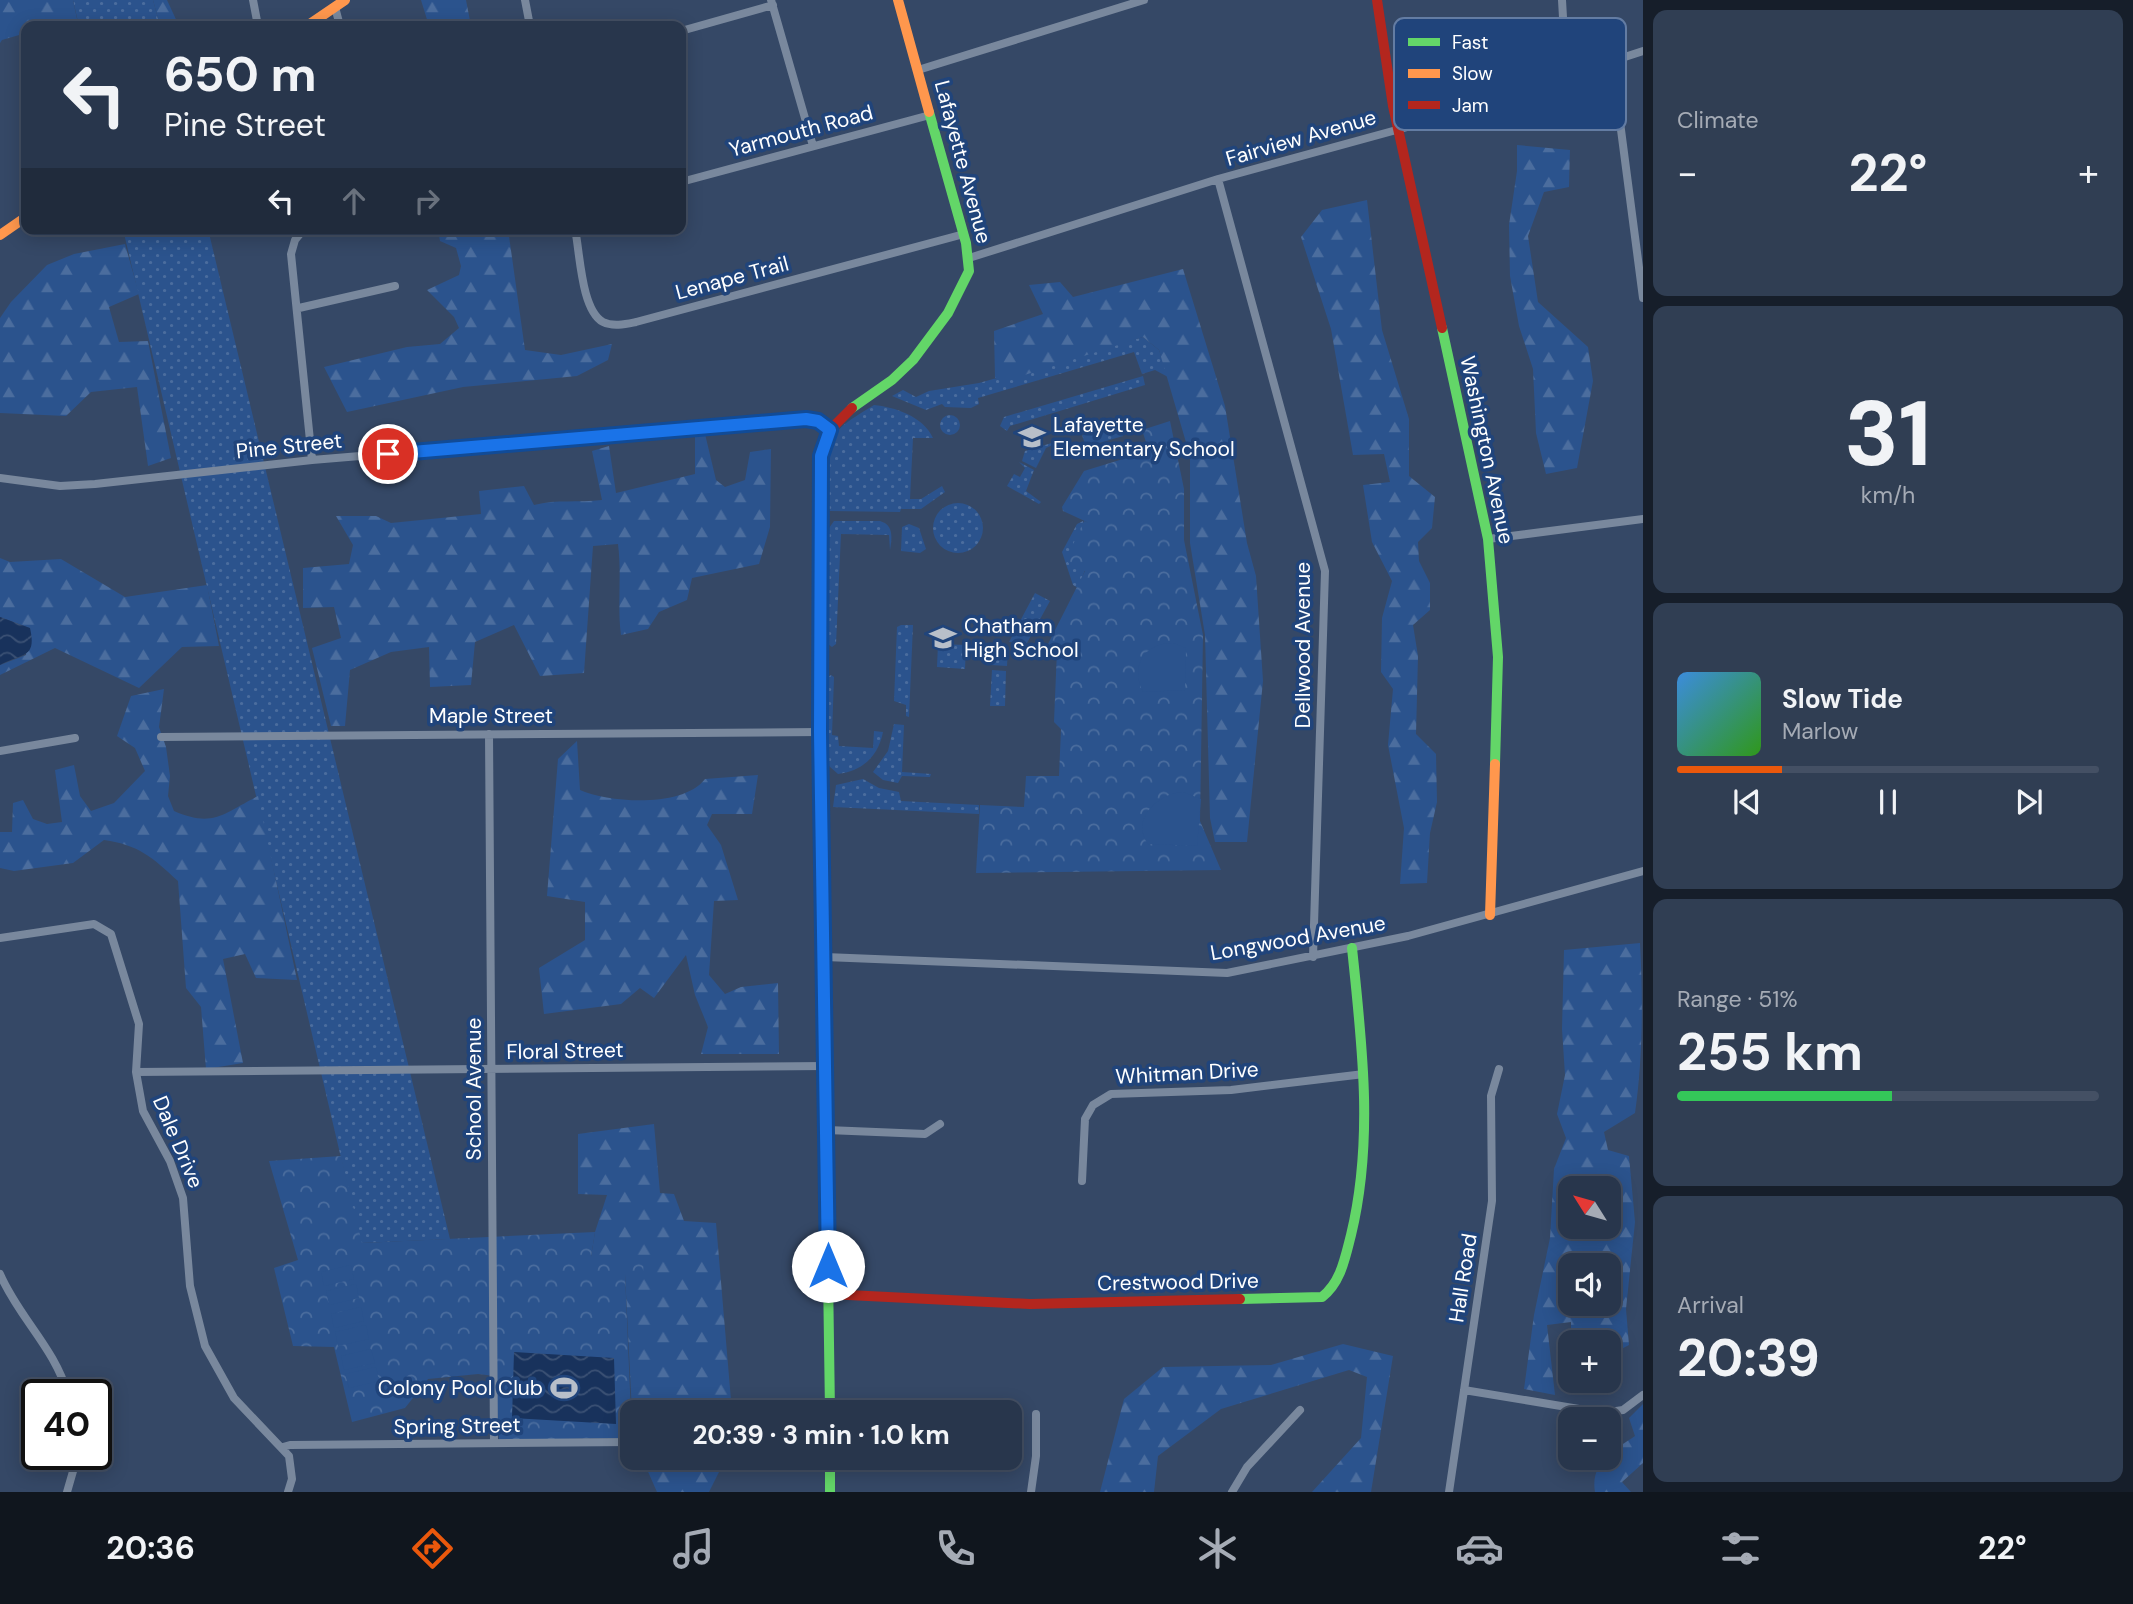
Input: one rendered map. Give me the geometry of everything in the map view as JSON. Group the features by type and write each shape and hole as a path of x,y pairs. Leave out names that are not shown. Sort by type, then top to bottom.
{"street":[{"path":"253,0 257,21"},
{"path":"314,21 345,0"},
{"path":"525,0 529,21"},
{"name":"Lafayette Avenue","path":"830,1400 827,1066 820,732 821,456 830,430 852,407 890,382 916,357 962,289 968,274 969,258 898,0"},
{"path":"918,71 1144,0"},
{"name":"Washington Avenue","path":"1377,0 1394,99"},
{"path":"1562,0 1563,18"},
{"path":"686,29 772,3 813,146"},
{"path":"335,7 339,21"},
{"name":"Fairview Avenue","path":"1626,56 1643,51"},
{"name":"Yarmouth Road","path":"686,180 930,115"},
{"name":"Fairview Avenue","path":"969,258 1218,179 1394,129"},
{"name":"Washington Avenue","path":"1399,130 1488,539 1498,657 1490,915"},
{"path":"1621,130 1643,298"},
{"name":"Dellwood Avenue","path":"1218,179 1325,571 1313,957"},
{"path":"0,235 21,220"},
{"name":"Lenape Trail","path":"576,235 590,307 603,322 612,324 636,322 964,234"},
{"path":"300,235 292,247 312,460"},
{"path":"299,309 394,285"},
{"name":"Pine Street","path":"0,478 60,486 95,484 312,460 806,419 818,421 830,430"},
{"path":"1488,539 1643,519"},
{"name":"Maple Street","path":"161,737 820,732"},
{"name":"School Avenue","path":"489,734 494,1443"},
{"path":"0,751 75,738"},
{"name":"Longwood Avenue","path":"825,957 1216,973 1352,948 1490,915 1643,871"},
{"name":"Dale Drive","path":"0,938 84,924 99,925 111,934 139,1024 136,1072 143,1111 170,1161 183,1198 190,1286 205,1346 234,1398 283,1447"},
{"name":"Crestwood Drive","path":"828,1294 1030,1304 1322,1297 1338,1280 1360,1200 1367,1142 1367,1101 1352,948"},
{"name":"Floral Street","path":"136,1072 827,1066"},
{"name":"Hall Road","path":"1449,1492 1492,1201 1491,1096 1499,1069"},
{"name":"Whitman Drive","path":"1082,1181 1085,1119 1093,1105 1111,1094 1231,1090 1364,1074"},
{"path":"827,1130 925,1134 940,1124"},
{"path":"0,1274 6,1289 53,1355 62,1379"},
{"path":"1464,1390 1603,1413 1623,1410 1643,1395"},
{"path":"1232,1492 1247,1467 1300,1410"},
{"path":"1031,1492 1036,1413"},
{"name":"Spring Street","path":"283,1447 620,1442"},
{"path":"283,1447 292,1468 288,1492"},
{"path":"67,1492 73,1470"},
{"path":"830,1470 830,1492"}],"green space":[{"path":"0,0 73,0 77,19 21,21 21,34 0,43"},
{"path":"73,0 153,0 159,21 78,21"},
{"path":"153,0 167,0 177,21 159,21"},
{"path":"421,0 466,0 470,21 427,21"},
{"path":"1517,145 1570,150 1569,187 1544,192 1528,236 1538,302 1588,347 1593,381 1577,468 1546,474 1536,433 1533,369 1519,326 1510,276 1509,225 1517,171"},
{"path":"1367,200 1382,330 1409,419 1409,476 1435,497 1432,528 1418,542 1419,561 1430,583 1430,610 1413,625 1418,656 1416,734 1436,754 1437,802 1430,833 1427,883 1400,884 1404,828 1388,745 1393,689 1381,672 1382,618 1392,581 1372,542 1363,485 1390,482 1384,454 1353,455 1331,329 1301,237 1322,210"},
{"path":"124,235 209,235 450,1239 361,1243"},
{"path":"439,235 509,235 525,350 561,355 612,344 608,360 577,376 463,387 347,412 324,367 407,347 440,344 459,328 454,317 427,290 459,275 461,266 456,248 440,241"},
{"path":"125,244 139,294 109,307 119,342 148,341 171,458 148,466 137,387 91,392 66,416 0,413 0,318 11,302 47,265 74,254"},
{"path":"1183,269 1225,406 1247,543 1256,576 1263,681 1247,842 1215,842 1210,818 1205,635 1190,543 1190,456 1159,350 1143,337 1015,378 995,378 994,331 1043,314 1029,285 1060,282 1073,297"},
{"path":"1143,337 1159,350 1168,377 1155,370 1142,374 1134,352 978,398 979,404 971,408 945,407 942,404 926,410 892,396 903,390 916,397 929,391 979,383"},
{"path":"1143,376 1145,385 1010,426 1007,431 1000,426 1004,417"},
{"path":"874,405 915,418 933,438 913,438 910,499 921,499 942,486 945,492 921,509 901,509 900,512 830,511 827,463 832,441 843,426"},
{"path":"946,415 954,415 960,425 954,435 946,435 940,429 940,421"},
{"path":"1170,421 1184,489 1184,540 1203,635 1200,821 1221,870 976,873 980,805 1024,807 1026,776 1059,776 1061,729 1054,722 1057,650 1048,644 1085,571 1070,565 1066,559 1084,521 1089,523 1063,511 1062,507 1084,471 1149,451 1142,430"},
{"path":"1120,423 1123,436 1086,447 1082,435"},
{"path":"705,434 716,480 725,487 745,480 750,452 771,449 770,527 759,564 692,578 687,600 659,612 648,629 621,635 618,544 593,546 584,673 540,676 514,625 475,642 471,685 430,687 429,647 391,652 350,670 345,726 331,726 312,648 341,638 334,607 303,608 303,568 349,564 353,545 336,516 376,516 391,523 481,514 479,491 524,486 534,505 602,500 592,451 609,446 616,493 695,474 695,435"},
{"path":"1065,439 1046,448 1036,468 1022,461 1025,451"},
{"path":"1019,462 1034,470 1026,491 1041,502 1039,504 1007,486 1014,474 1020,477 1025,468"},
{"path":"958,503 976,510 983,528 976,546 958,553 940,546 933,528 940,510"},
{"path":"834,521 880,521 888,526 891,537 890,550 889,535 841,534 836,644 832,647 828,644 827,531"},
{"path":"1083,521 1085,570 1078,588 1073,585 1062,552 1077,524"},
{"path":"909,524 919,528 926,549 920,553 901,551 902,527"},
{"path":"0,558 10,562 61,559 125,597 207,585 219,646 182,647 139,688 55,648 0,675 0,665 26,655 29,628 0,617"},
{"path":"1035,593 1050,601 1027,643 1009,642"},
{"path":"913,625 909,717 906,716 906,705 894,701 897,627"},
{"path":"993,642 1008,648 1007,666 991,665"},
{"path":"1173,643 1186,648 1185,690 1143,692 1138,673 1142,658 1154,647"},
{"path":"938,644 966,645 965,669 937,667"},
{"path":"992,670 1006,671 1005,706 990,706"},
{"path":"828,677 834,677 832,735 838,736 839,746 873,748 874,731 883,732 877,749 868,761 854,770 838,774 829,766"},
{"path":"164,689 159,727 166,747 170,776 168,796 174,811 199,818 218,817 258,796 297,980 256,978 245,954 223,959 243,1063 206,1069 201,1007 186,988 178,881 144,853 127,845 104,840 73,863 14,871 0,868 0,832 12,832 13,803 23,800 33,819 47,824 62,822 55,770 74,765 80,796 91,811 114,803 145,771 135,748 117,736 131,696"},
{"path":"894,724 904,725 902,772 931,774 930,777 902,776 898,783 883,780 873,772 888,751"},
{"path":"577,741 580,790 609,798 664,799 695,788 705,779 758,775 752,814 712,814 707,825 721,845 738,900 714,901 709,975 725,994 741,987 778,983 779,1054 701,1054 708,1027 695,995 686,955 654,998 640,988 621,1004 544,1014 539,968 585,940 585,902 547,896 558,759"},
{"path":"863,779 879,788 899,792 901,801 979,805 979,814 833,807 836,785"},
{"path":"1183,792 1201,799 1197,846 1148,844 1142,826 1149,809 1164,797"},
{"path":"1640,943 1642,1028 1635,1113 1604,1132 1608,1150 1629,1156 1635,1222 1626,1309 1629,1345 1621,1349 1621,1330 1571,1330 1571,1322 1547,1325 1555,1395 1524,1389 1534,1315 1550,1238 1554,1169 1566,1138 1557,1114 1565,1075 1562,1029 1564,950"},
{"path":"654,1124 660,1193 674,1194 684,1221 716,1223 731,1400 631,1400 625,1274 644,1257 591,1257 595,1232 607,1195 578,1194 578,1134"},
{"path":"341,1156 362,1243 595,1232 591,1257 644,1256 643,1274 625,1274 630,1400 620,1400 620,1438 499,1440 495,1376 478,1374 428,1379 405,1408 352,1422 334,1347 293,1346 274,1268 298,1260 269,1161"},
{"path":"351,1265 354,1279 324,1286 321,1272"},
{"path":"356,1284 359,1298 329,1305 326,1291"},
{"path":"361,1307 364,1321 334,1328 331,1314"},
{"path":"366,1325 369,1339 338,1346 335,1332"},
{"path":"1343,1344 1393,1356 1371,1492 1312,1492 1361,1438 1367,1377 1349,1370 1221,1409 1158,1456 1154,1492 1100,1492 1124,1399 1163,1367 1271,1365"},
{"path":"371,1349 375,1363 344,1370 341,1356"},
{"path":"376,1367 379,1381 349,1388 345,1374"},
{"path":"1643,1404 1643,1463 1622,1482 1631,1492 1595,1492 1594,1482 1598,1470 1621,1470 1621,1446 1635,1436 1629,1418"},
{"path":"647,1470 720,1470 709,1492 657,1492"}],"water":[{"path":"0,617 30,628 32,638 26,654 0,665"},
{"name":"Colony Pool Club","path":"514,1352 614,1358 616,1424 512,1418"}],"traffic: fast":[{"path":"852,408 892,380 913,360 948,313 969,271 966,243 929,112"},
{"path":"1442,328 1488,539 1498,657 1495,764"},
{"path":"821,788 830,1400"},
{"path":"1240,1299 1322,1297 1334,1284 1344,1261 1358,1199 1364,1128 1362,1056 1352,948"},
{"path":"830,1470 830,1492"}],"traffic: slow":[{"path":"314,21 345,0"},
{"path":"898,0 929,112"},
{"path":"0,235 21,220"},
{"path":"1490,915 1495,764"}],"traffic: jam":[{"path":"1377,0 1394,111"},
{"path":"1398,130 1442,328"},
{"path":"821,788 821,455 831,429 852,408"},
{"path":"828,1294 1030,1304 1240,1299"}],"place":[{"name":"Lafayette Elementary School","path":"1032,437"},
{"name":"Chatham High School","path":"943,638"},
{"name":"Colony Pool Club","path":"564,1388"}],"route":[{"path":"388,454 806,419 814,419 830,430 825,437 821,456 820,732 828,1266"}]}
